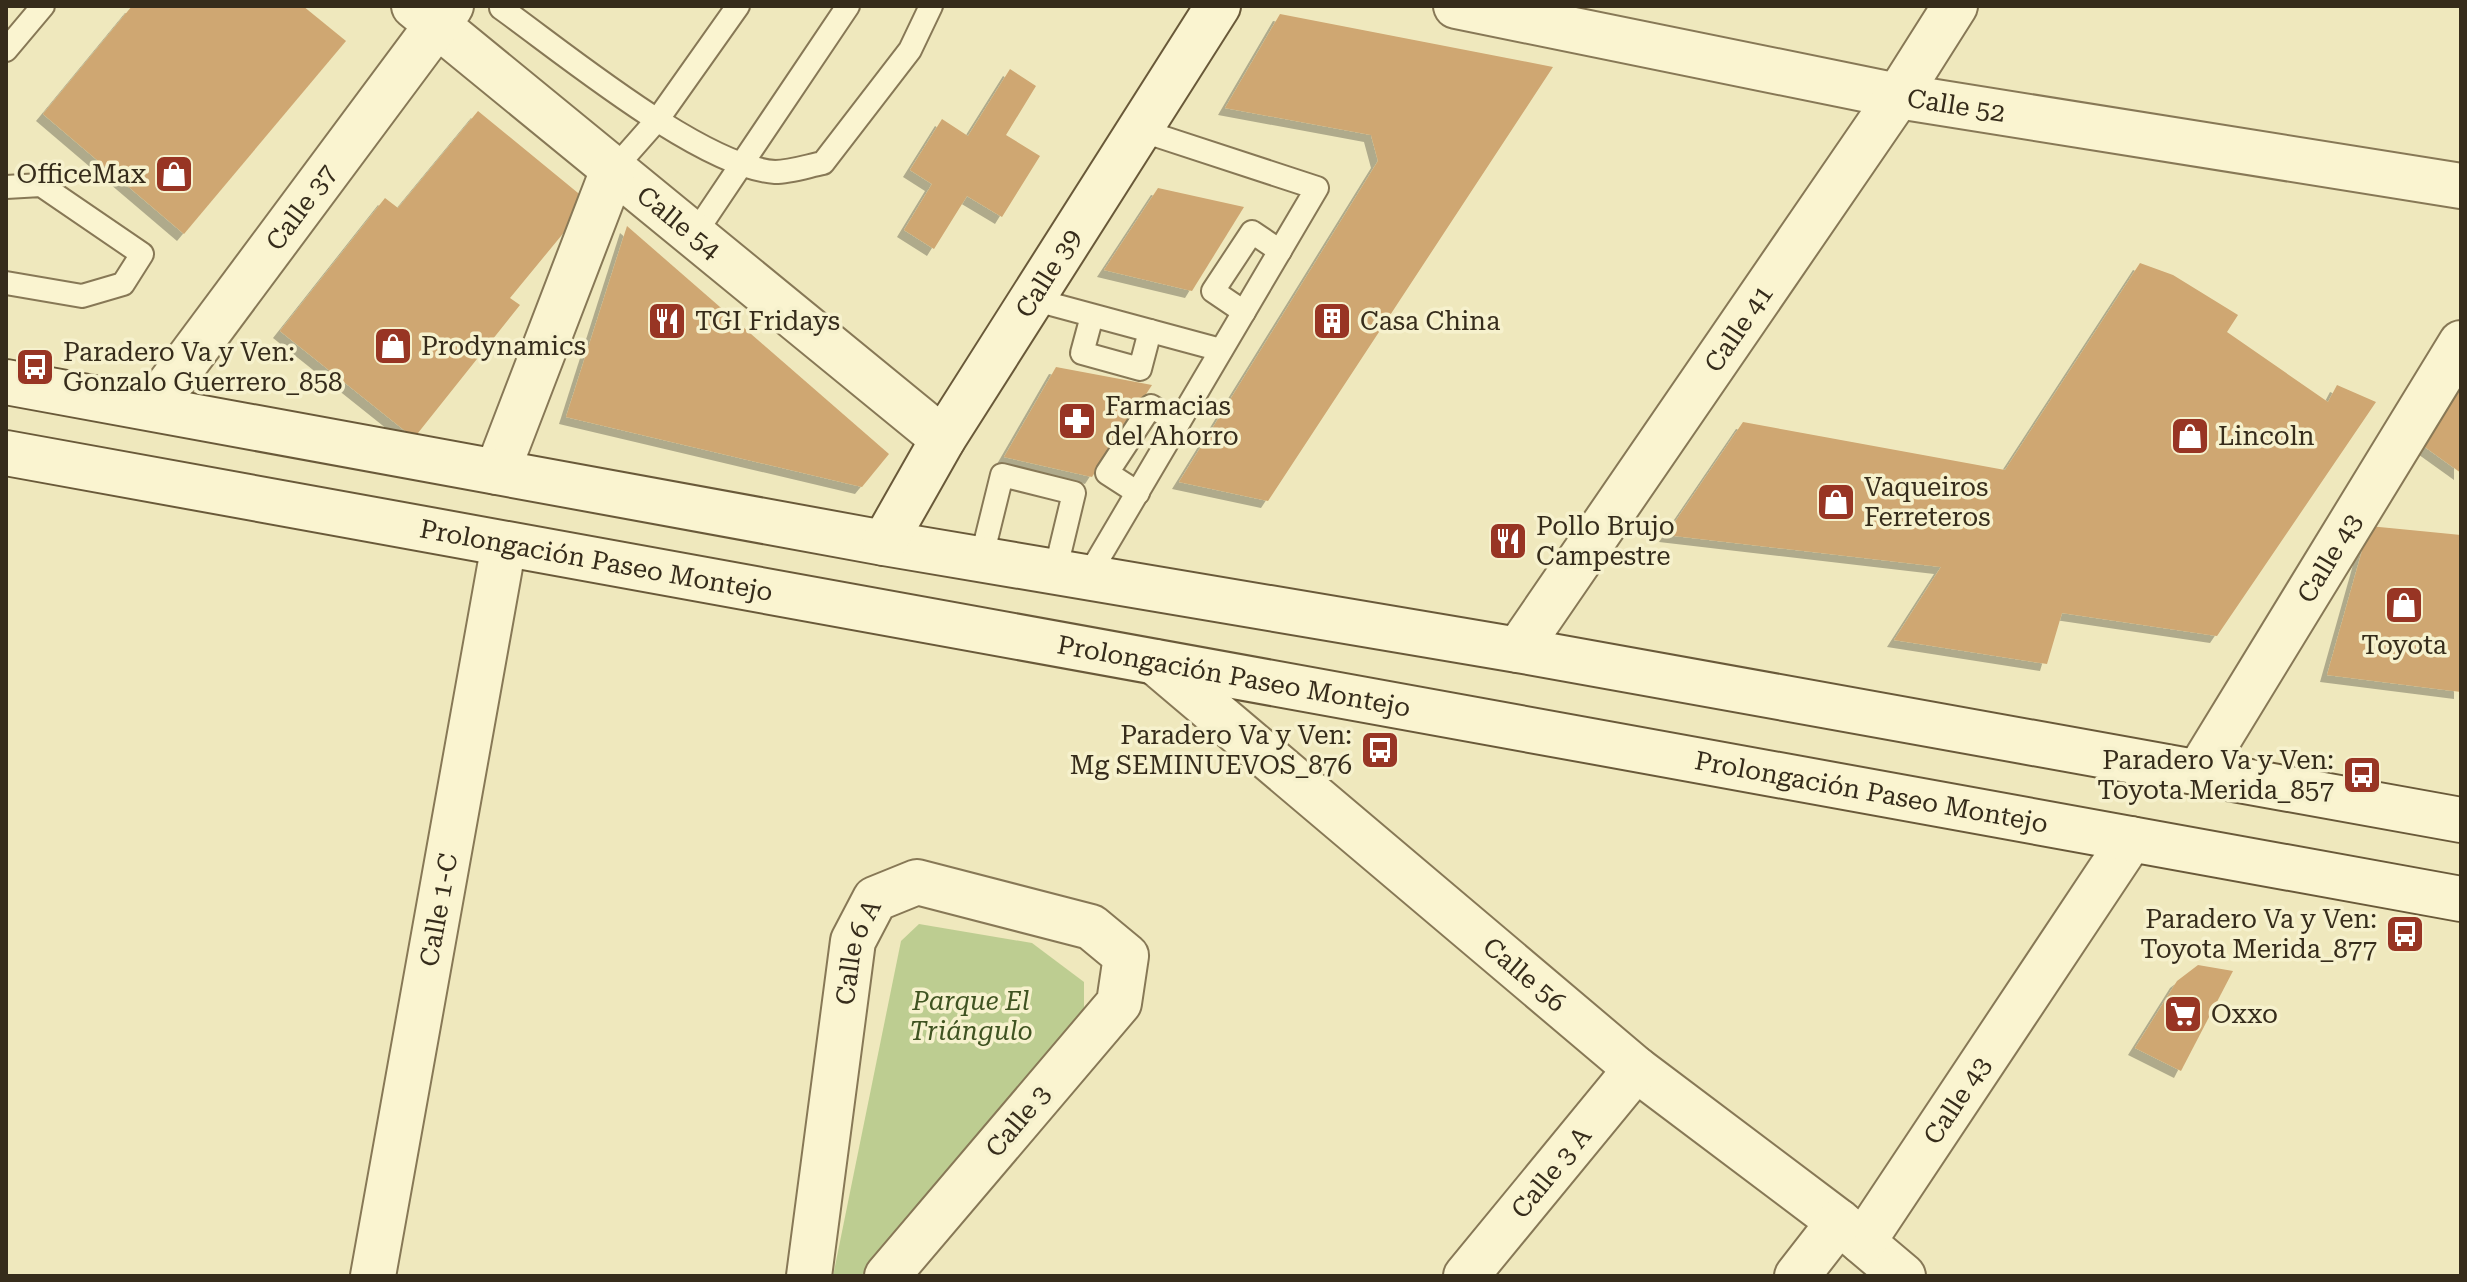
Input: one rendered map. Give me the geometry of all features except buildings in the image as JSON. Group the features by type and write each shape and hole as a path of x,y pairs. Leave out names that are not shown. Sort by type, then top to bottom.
{"street":[{"name":"Calle 39","path":"884,543 943,439 1218,6"},
{"name":"Calle 52","path":"1456,6 1898,96 2461,186"},
{"name":"Calle 41","path":"1518,650 1898,96 1955,6"},
{"name":"Calle 54","path":"434,12 613,170 943,439"},
{"name":"Calle 37","path":"152,408 434,12"},
{"path":"497,472 613,170"},
{"name":"Calle 43","path":"2198,773 2461,343"},
{"path":"6,382 884,543 1518,650 2461,820"},
{"name":"Prolongación Paseo Montejo","path":"6,453 2461,899"},
{"name":"Calle 1-C","path":"373,1276 504,544"},
{"name":"Calle 56","path":"1155,662 1636,1069 1851,1232 1903,1276"},
{"name":"Calle 43","path":"1797,1276 1851,1232 2131,839"},
{"name":"Calle 6 A","path":"809,1276 853,941 875,899 917,882 1091,927 1126,956"},
{"name":"Calle 3","path":"887,1276 1119,1003 1126,956"},
{"name":"Calle 3 A","path":"1466,1276 1636,1069"}],"lane":[{"path":"6,50 43,6"},
{"path":"503,6 501,8 684,138 742,163 775,172 823,163 910,50 931,6"},
{"path":"613,170 658,119 738,6"},
{"path":"694,235 848,6"},
{"path":"1071,575 1138,493 1317,188 1140,130"},
{"path":"6,187 41,185 142,254 123,284 82,296 6,283"},
{"path":"1244,312 1213,291 1252,232 1280,251"},
{"path":"1032,299 1221,350"},
{"path":"1092,316 1082,353 1140,369 1150,331"},
{"path":"1138,493 1107,473 1151,406 1178,423"},
{"path":"981,560 1002,475 1074,493 1071,575"}],"green space":[{"name":"Parque El Triángulo","path":"919,924 1032,943 1084,982 1084,1012 861,1276 833,1276 901,941"}],"place":[{"name":"OfficeMax","path":"174,174"},
{"name":"TGI Fridays","path":"667,321"},
{"name":"Casa China","path":"1332,321"},
{"name":"Prodynamics","path":"393,346"},
{"name":"Paradero Va y Ven: Gonzalo Guerrero_858","path":"35,367"},
{"name":"Farmacias del Ahorro","path":"1077,421"},
{"name":"Lincoln","path":"2190,436"},
{"name":"Vaqueiros Ferreteros","path":"1836,502"},
{"name":"Pollo Brujo Campestre","path":"1508,541"},
{"name":"Toyota","path":"2404,605"},
{"name":"Paradero Va y Ven: Mg SEMINUEVOS_876","path":"1380,750"},
{"name":"Paradero Va y Ven: Toyota Merida_857","path":"2362,775"},
{"name":"Paradero Va y Ven: Toyota Merida_877","path":"2405,934"},
{"name":"Oxxo","path":"2183,1014"}]}
